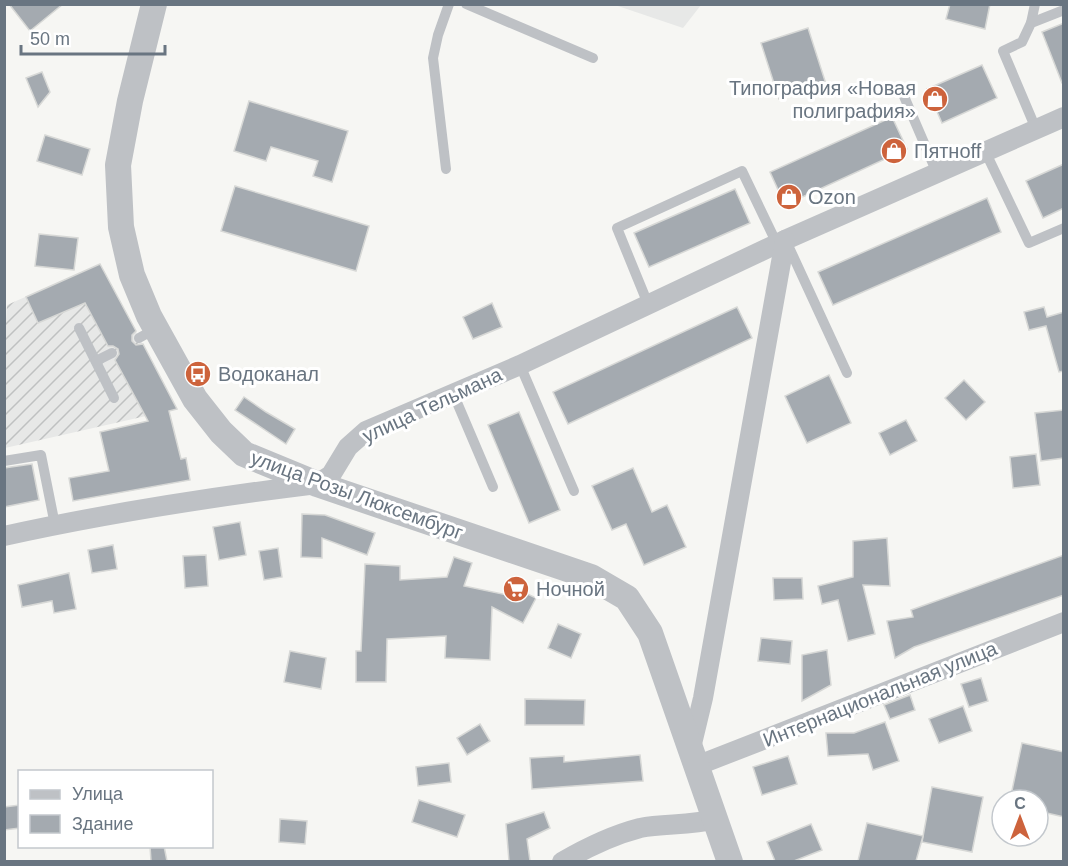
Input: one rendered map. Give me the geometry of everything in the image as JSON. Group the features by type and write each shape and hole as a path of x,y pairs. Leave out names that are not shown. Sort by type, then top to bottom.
{"street":[{"name":"улица Розы Люксембург","path":"154,4 130,101 118,165 121,227 147,333 221,432 244,454 317,484 591,577 627,598 650,633 730,861"},
{"name":"улица Тельмана","path":"317,484 331,475 348,447 366,431 520,365 781,242 1064,117"},
{"path":"693,759 781,242"},
{"path":"4,536 208,498 317,484"},
{"name":"Интернациональная улица","path":"693,759 1064,622"},
{"path":"562,861 585,848 640,828 701,823 715,819"}],"lane":[{"path":"446,169 433,58 438,35 450,4"},
{"path":"466,4 593,58"},
{"path":"1035,4 1031,23 1022,42 1003,51 1036,129"},
{"path":"1031,23 1064,10"},
{"path":"903,94 937,173"},
{"path":"985,151 1029,243 1064,228"},
{"path":"648,304 617,228 742,171 781,242 847,373"},
{"path":"79,328 114,398"},
{"path":"96,361 112,353"},
{"path":"520,365 574,491"},
{"path":"453,393 493,487"},
{"path":"4,461 40,454 55,525"}],"shaded area":[{"path":"615,5 701,5 683,28"},
{"name":"Водоканал","path":"100,264 177,409 5,448 4,348 7,305"}],"building":[{"path":"9,4 63,4 30,31"},
{"path":"950,4 990,4 985,29 946,19"},
{"path":"1064,23 1064,83 1062,83 1042,32"},
{"path":"808,28 826,84 779,99 761,43"},
{"path":"982,65 997,98 942,123 927,89"},
{"path":"42,72 50,92 38,107 26,78"},
{"path":"249,101 348,131 332,182 313,176 318,161 271,147 266,161 234,151"},
{"path":"892,117 907,149 785,205 770,172"},
{"path":"45,135 90,149 82,175 37,161"},
{"path":"1064,164 1064,208 1043,218 1026,181"},
{"path":"235,186 369,226 356,271 221,231"},
{"path":"735,189 750,223 649,267 634,233"},
{"path":"987,198 1001,232 833,305 818,272"},
{"path":"39,234 78,238 74,270 35,266"},
{"path":"100,264 136,331 132,335 132,341 136,345 143,344 177,409 169,411 181,459 186,458 190,480 73,501 69,478 109,471 100,432 148,421 115,360 119,354 118,349 108,346 85,303 38,323 26,297"},
{"path":"492,303 502,327 473,339 463,317"},
{"path":"737,307 752,338 568,424 553,392"},
{"path":"1044,307 1047,317 1064,312 1064,371 1059,372 1046,326 1029,330 1024,312"},
{"path":"829,375 851,423 807,443 785,396"},
{"path":"964,380 985,402 966,420 945,398"},
{"path":"244,397 295,429 286,444 235,410"},
{"path":"1064,410 1064,458 1041,461 1035,413"},
{"path":"519,412 560,510 529,523 488,425"},
{"path":"906,420 917,441 890,455 879,433"},
{"path":"1036,454 1040,485 1013,488 1010,457"},
{"path":"32,464 39,500 4,507 4,468"},
{"path":"633,468 652,512 667,505 686,547 644,565 626,524 612,530 592,486"},
{"path":"302,514 325,515 375,533 367,555 322,538 322,558 301,557"},
{"path":"240,522 246,555 219,560 213,527"},
{"path":"887,538 890,586 863,585 875,634 848,641 838,600 822,604 818,586 853,577 853,541"},
{"path":"113,545 117,569 92,573 88,550"},
{"path":"278,548 282,577 264,580 259,551"},
{"path":"206,555 208,586 185,588 183,556"},
{"path":"1064,555 1064,595 914,647 895,658 887,621 913,617 911,610"},
{"path":"454,557 472,563 464,586 507,595 511,586 536,598 523,623 492,607 490,660 445,658 446,636 387,639 386,682 356,682 356,651 361,651 365,564 400,566 400,580 447,577"},
{"path":"69,573 76,609 54,613 52,601 22,607 18,585"},
{"path":"773,578 802,578 803,599 774,600"},
{"path":"558,624 581,634 571,658 548,648"},
{"path":"761,638 792,641 790,664 758,661"},
{"path":"827,650 831,685 802,701 802,655"},
{"path":"290,651 326,658 321,689 284,682"},
{"path":"981,678 988,701 969,707 961,684"},
{"path":"910,695 915,710 890,719 884,705"},
{"path":"525,699 585,700 584,725 525,725"},
{"path":"963,706 972,731 939,743 929,719"},
{"path":"885,722 899,761 873,770 868,754 828,756 826,733 854,733"},
{"path":"480,724 490,741 467,755 457,738"},
{"path":"1022,743 1064,752 1064,817 1050,814 1050,788 1013,788"},
{"path":"640,755 643,781 532,789 530,758 564,756 564,762"},
{"path":"788,756 797,784 762,795 753,767"},
{"path":"449,763 451,782 418,786 416,767"},
{"path":"932,787 983,797 972,852 922,842"},
{"path":"419,800 465,815 457,837 412,822"},
{"path":"18,805 18,828 4,830 4,807"},
{"path":"544,812 550,828 527,839 530,861 509,861 506,824"},
{"path":"280,819 307,821 305,844 279,842"},
{"path":"867,823 923,836 916,861 858,861"},
{"path":"811,824 822,850 794,861 775,861 767,842"},
{"path":"150,848 164,848 167,861 151,861"}],"place":[{"name":"Типография «Новая полиграфия»","path":"935,99"},
{"name":"Пятнoff","path":"894,151"},
{"name":"Ozon","path":"789,197"},
{"name":"Водоканал","path":"198,374"},
{"name":"Ночной","path":"516,589"}]}
